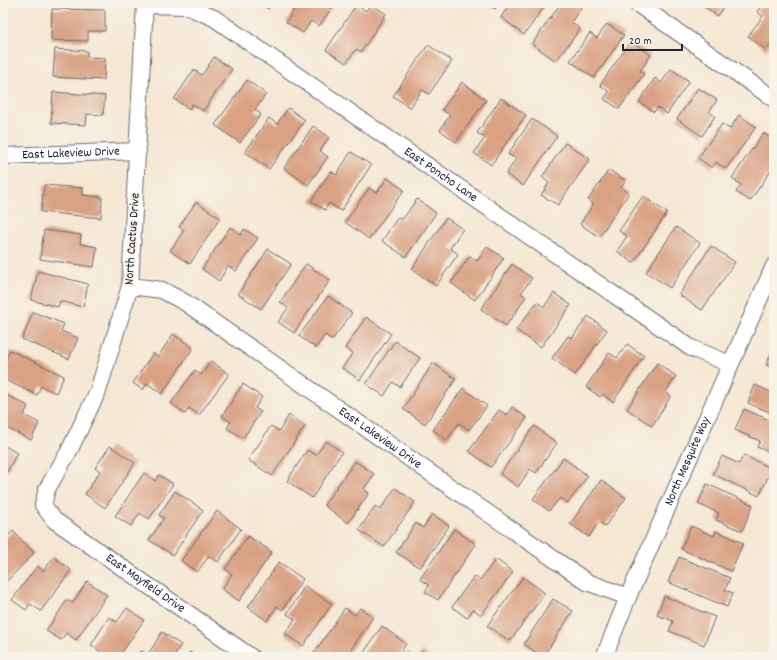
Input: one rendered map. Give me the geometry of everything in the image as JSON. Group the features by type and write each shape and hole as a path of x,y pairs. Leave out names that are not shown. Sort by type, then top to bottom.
{"street":[{"path":"636,3 774,99"},
{"name":"North Cactus Drive","path":"43,505 47,489 69,451 98,391 130,286 145,4"},
{"name":"East Poncho Lane","path":"145,4 186,6 214,18 691,348 730,364"},
{"name":"East Lakeview Drive","path":"3,156 138,151"},
{"name":"North Mesquite Way","path":"604,657 628,597 774,266"},
{"name":"East Lakeview Drive","path":"130,286 162,290 186,303 587,582 628,597"},
{"name":"East Mayfield Drive","path":"43,505 54,520 251,657"}],"building":[{"path":"259,3 272,3 268,9"},
{"path":"298,3 335,3 319,26 311,21 303,33 286,22"},
{"path":"487,3 499,3 495,9"},
{"path":"511,3 547,3 524,35 501,17"},
{"path":"561,3 577,3 582,6 571,22 580,29 556,61 532,44"},
{"path":"727,3 717,16 701,4"},
{"path":"763,3 774,3 774,39 766,50 748,36 763,16 757,12"},
{"path":"371,4 386,14 361,52 356,49 346,63 326,50 356,5 366,11"},
{"path":"52,9 105,10 105,31 88,31 88,41 51,40"},
{"path":"607,24 624,35 594,78 570,61 590,33 597,38"},
{"path":"631,41 651,55 640,71 644,74 619,109 604,99 609,92 600,85"},
{"path":"428,45 452,61 429,94 422,90 410,108 393,96"},
{"path":"55,49 87,51 87,57 105,58 104,80 53,77"},
{"path":"214,57 232,69 203,111 192,104 189,109 174,99 194,70 202,75"},
{"path":"671,69 689,81 667,114 658,107 654,112 639,102 655,78 661,83"},
{"path":"247,80 266,94 255,110 261,114 240,143 215,125"},
{"path":"462,82 486,100 456,142 440,130 450,115 442,110"},
{"path":"698,88 717,100 709,112 715,116 702,136 677,119"},
{"path":"53,92 105,96 103,115 87,114 86,125 51,123"},
{"path":"501,98 526,115 491,165 474,153 485,138 477,133"},
{"path":"288,108 305,120 269,169 245,152 269,118 277,124"},
{"path":"739,115 756,127 726,169 716,162 712,168 698,158 722,124 730,129"},
{"path":"532,119 557,136 523,186 506,174 516,159 508,154"},
{"path":"313,126 329,137 320,151 328,157 308,185 284,168"},
{"path":"763,133 774,140 774,166 750,201 736,192 741,185 732,178"},
{"path":"565,143 590,159 558,205 541,195 549,183 542,177"},
{"path":"351,152 371,165 341,211 329,203 325,210 311,201 331,171 336,175"},
{"path":"609,170 626,181 621,187 629,193 599,237 580,224 593,204 588,200"},
{"path":"387,178 404,190 369,239 345,222 369,188 377,193"},
{"path":"44,185 83,188 83,195 102,197 101,218 41,212"},
{"path":"643,196 667,213 633,263 617,251 627,236 619,231"},
{"path":"417,199 436,213 406,257 382,241 398,217 402,220"},
{"path":"196,202 220,218 190,264 170,251 184,230 179,227"},
{"path":"446,218 463,229 450,248 458,254 436,286 412,269"},
{"path":"230,227 241,235 244,229 258,238 236,271 228,266 219,281 202,269"},
{"path":"676,227 700,243 670,288 646,272"},
{"path":"44,230 81,235 80,244 97,247 94,267 40,259"},
{"path":"711,246 735,262 702,310 679,295"},
{"path":"487,247 504,258 475,300 451,283 470,256 477,261"},
{"path":"268,249 291,264 261,309 238,294"},
{"path":"306,264 330,280 294,333 278,322 288,308 280,302"},
{"path":"512,264 532,278 521,293 526,297 506,326 481,309"},
{"path":"38,271 88,284 83,307 60,301 58,307 31,300"},
{"path":"554,293 571,305 541,347 516,330 537,302 544,307"},
{"path":"328,296 352,313 332,340 325,335 316,348 299,336"},
{"path":"33,312 64,324 61,331 78,338 69,359 22,339"},
{"path":"588,316 607,330 575,375 552,358 568,336 572,338"},
{"path":"366,317 391,334 360,380 342,368 353,353 345,348"},
{"path":"173,334 193,348 162,394 147,383 143,390 133,383 153,353 158,357"},
{"path":"395,341 420,358 400,387 393,382 384,396 366,384"},
{"path":"627,344 644,356 613,402 602,394 600,397 586,387 609,353 617,358"},
{"path":"774,347 774,368 766,365"},
{"path":"10,350 64,376 56,393 41,386 37,395 3,379 3,365"},
{"path":"211,361 229,374 199,415 189,408 185,414 171,403 195,370 201,375"},
{"path":"433,363 456,379 425,424 403,409"},
{"path":"657,363 676,376 666,392 671,396 652,426 627,409"},
{"path":"243,384 262,397 255,408 261,412 243,438 227,428 231,422 222,416"},
{"path":"774,384 774,414 748,403 755,385 771,392"},
{"path":"463,388 487,406 469,430 459,423 447,440 433,430"},
{"path":"3,393 28,406 24,415 39,423 31,440 3,426"},
{"path":"512,407 527,418 491,467 469,451 499,410 507,415"},
{"path":"744,409 774,422 774,454 757,447 760,441 735,430"},
{"path":"289,415 305,426 272,476 248,460 271,426 279,431"},
{"path":"534,426 557,443 536,473 530,469 518,487 500,474"},
{"path":"326,441 342,452 312,498 287,481 307,450 316,455"},
{"path":"3,445 17,453 7,472 3,469"},
{"path":"110,446 135,463 105,508 85,494 100,471 95,468"},
{"path":"744,455 772,469 759,496 713,474 722,456 739,464"},
{"path":"563,458 588,476 568,503 560,498 549,511 533,499"},
{"path":"355,461 374,474 364,489 369,493 348,523 324,505"},
{"path":"144,473 155,481 159,475 173,484 149,519 140,513 131,526 115,516"},
{"path":"601,480 626,498 605,526 599,522 589,537 570,524"},
{"path":"707,484 753,505 742,531 716,520 719,513 698,504"},
{"path":"395,488 415,502 384,547 359,530 375,506 380,510"},
{"path":"175,491 203,510 173,555 149,540 164,518 159,515"},
{"path":"217,511 241,529 218,562 209,556 197,572 181,561"},
{"path":"432,514 449,526 420,568 396,552 416,523 423,528"},
{"path":"691,526 714,536 716,531 743,543 731,571 681,549"},
{"path":"454,529 476,544 438,600 425,592 429,585 420,579"},
{"path":"13,531 34,553 3,585 3,540"},
{"path":"248,536 272,552 239,601 222,589 232,574 225,569"},
{"path":"54,557 71,570 41,611 30,604 26,610 12,600 37,566 43,571"},
{"path":"679,557 730,578 725,590 733,593 727,607 668,582"},
{"path":"496,559 513,572 481,615 473,609 467,618 452,607 474,576 480,580"},
{"path":"279,562 303,579 282,610 277,606 267,621 248,607"},
{"path":"523,577 545,593 510,641 487,626"},
{"path":"87,581 107,595 76,640 66,633 61,640 46,631 67,600 73,603"},
{"path":"305,586 332,604 303,646 285,634 295,619 287,614"},
{"path":"664,596 715,617 704,645 669,631 673,621 657,615"},
{"path":"553,599 573,611 543,657 524,644"},
{"path":"127,608 144,620 119,657 108,657 91,645 109,617 117,622"},
{"path":"345,608 355,615 360,608 373,617 346,657 320,657 314,653"},
{"path":"382,626 406,644 397,657 361,657"},
{"path":"162,632 181,645 173,657 137,657 141,651 147,656"},
{"path":"422,651 430,657 418,657"},
{"path":"190,652 197,657 186,657"},
{"path":"407,652 415,657 404,657"}]}
